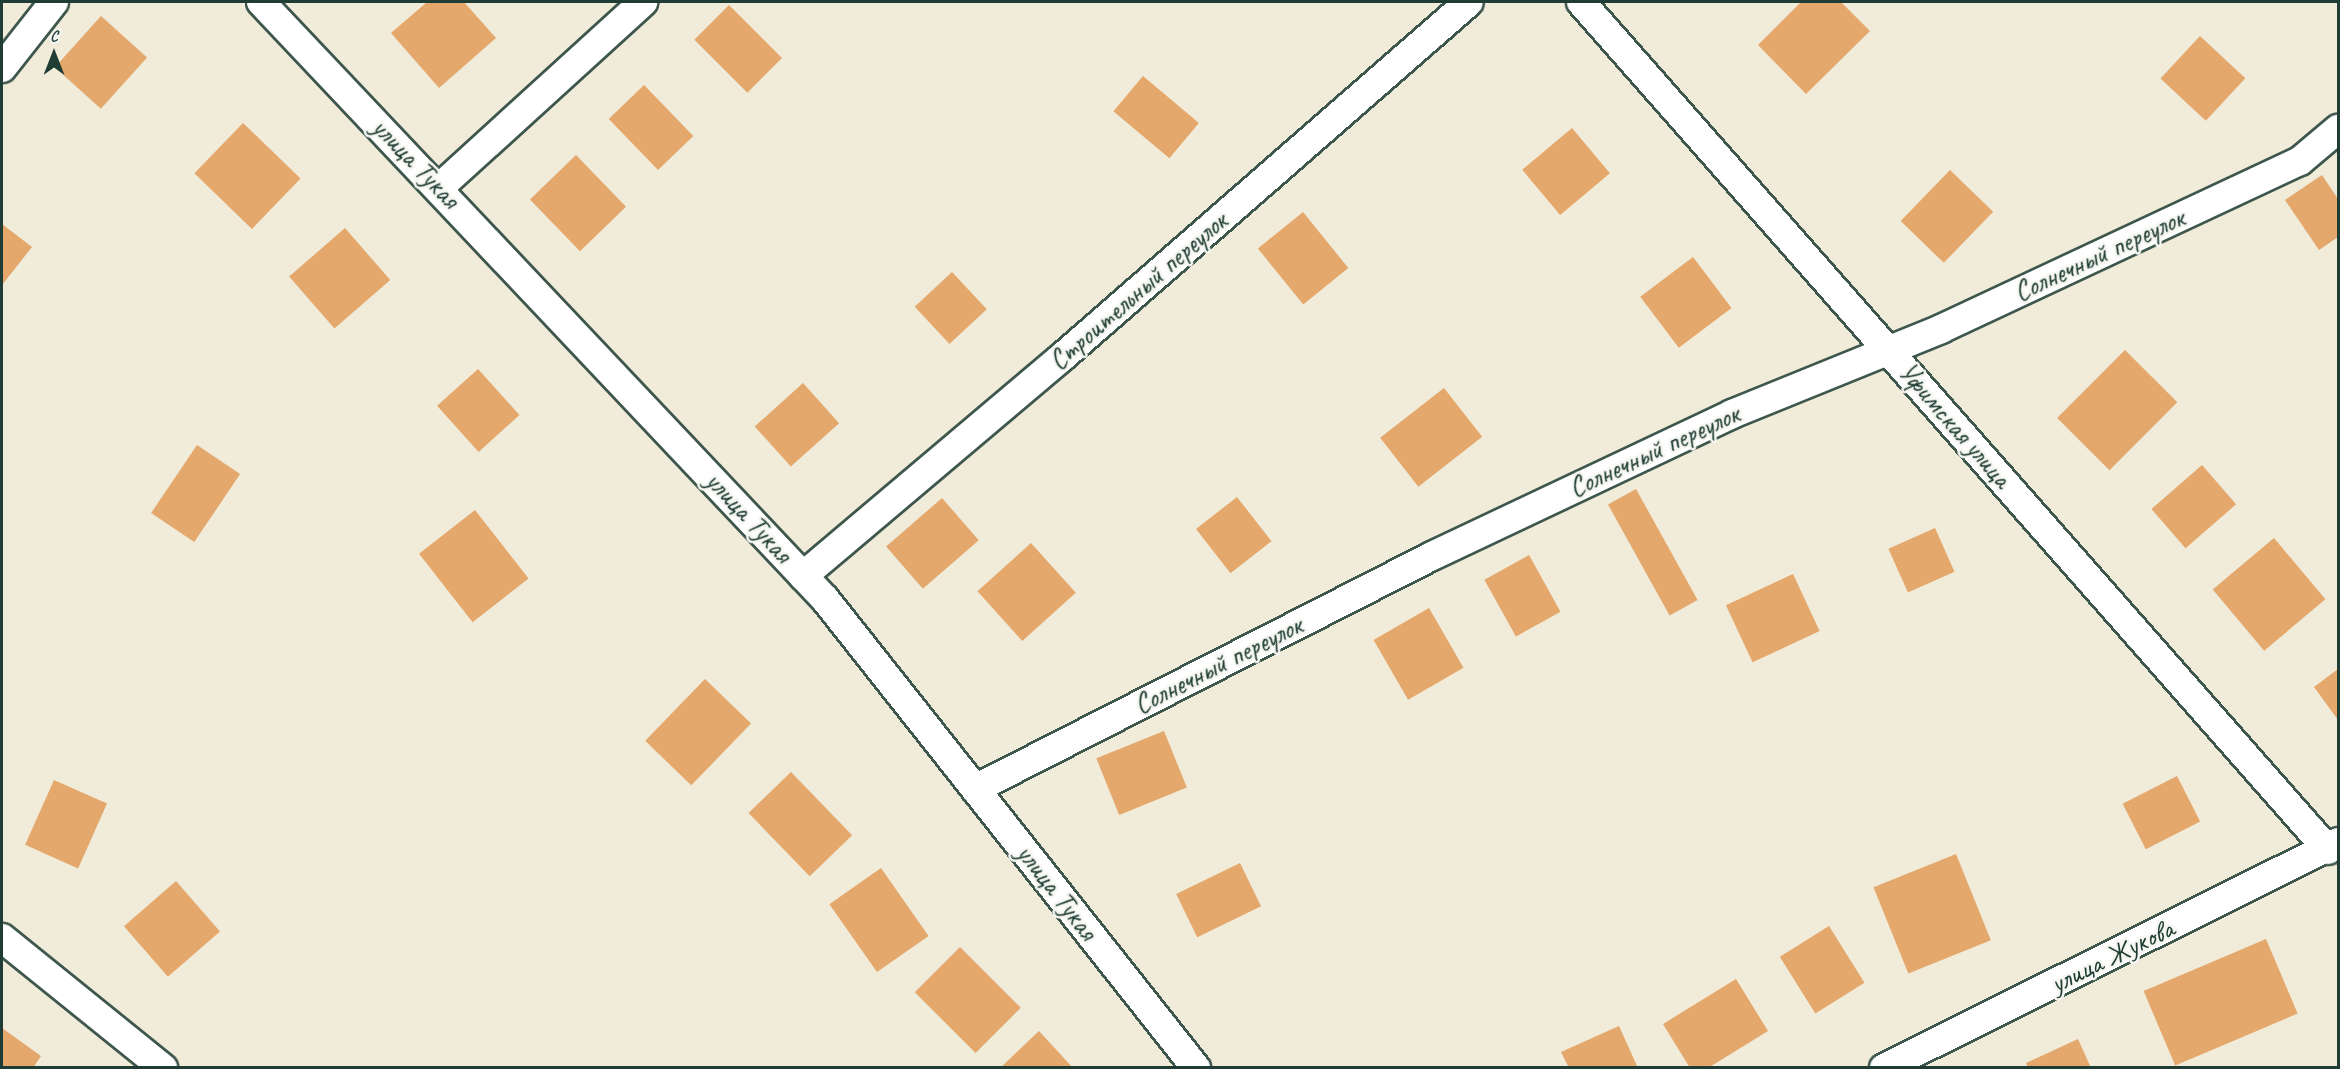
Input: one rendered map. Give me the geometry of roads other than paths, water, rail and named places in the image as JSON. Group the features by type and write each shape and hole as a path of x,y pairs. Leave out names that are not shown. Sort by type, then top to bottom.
{"street":[{"path":"2,68 54,2"},
{"name":"улица Тукая","path":"261,2 440,188 803,576 1196,1068"},
{"path":"440,188 643,2"},
{"name":"Строительный переулок","path":"803,576 1061,358 1469,2"},
{"name":"Уфимская улица","path":"1581,2 1888,350 2333,846"},
{"name":"Солнечный переулок","path":"975,789 1432,556 1732,414 1888,350 2300,160 2338,129"},
{"name":"улица Жукова","path":"1884,1068 2333,846"},
{"path":"2,938 163,1068"}]}
